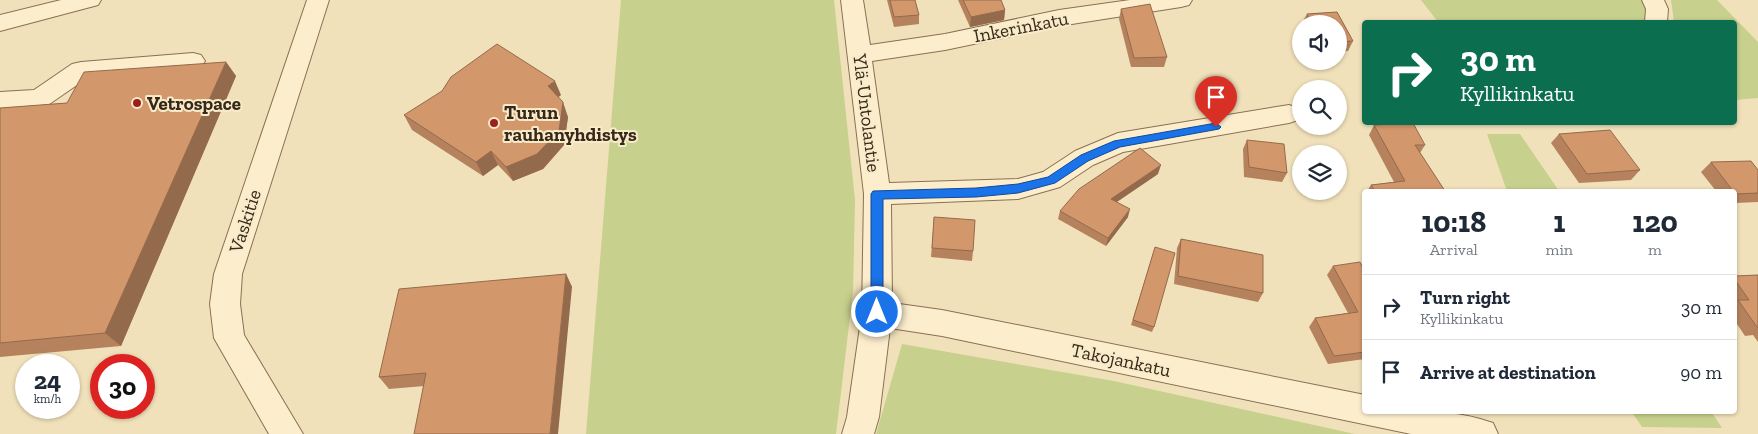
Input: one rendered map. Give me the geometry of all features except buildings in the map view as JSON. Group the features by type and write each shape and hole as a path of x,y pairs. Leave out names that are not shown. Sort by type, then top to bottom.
{"street":[{"path":"0,24 90,0"},
{"name":"Vaskitie","path":"287,434 229,338 225,304 228,274 318,0"},
{"name":"Ylä-Untolantie","path":"852,0 877,194 877,312 863,417 858,434"},
{"name":"Inkerinkatu","path":"860,55 945,42 1060,18 1181,0"},
{"path":"1653,0 1657,9 1656,20"},
{"path":"0,101 39,99 81,70 192,61"},
{"path":"877,194 976,192 1018,189 1052,180 1084,158 1118,144 1289,114"},
{"name":"Takojankatu","path":"877,312 952,325 1362,409"},
{"path":"1385,414 1482,434"}],"green space":[{"path":"621,0 834,0 855,200 853,292 836,434 586,434"},
{"path":"1421,0 1643,0 1646,12 1645,20 1436,20"},
{"path":"1671,0 1717,0 1737,20 1674,20"},
{"path":"1737,20 1758,42 1758,98 1737,100"},
{"path":"1487,134 1520,134 1558,189 1506,189"},
{"path":"902,344 1114,381 1355,434 876,434"},
{"path":"1633,414 1713,414 1722,428 1642,427"}],"place":[{"name":"Vetrospace","path":"137,103"},
{"name":"Turun rauhanyhdistys","path":"494,123"}],"route":[{"path":"877,312 877,194 976,192 1018,189 1052,180 1084,158 1118,144 1216,127"}]}
